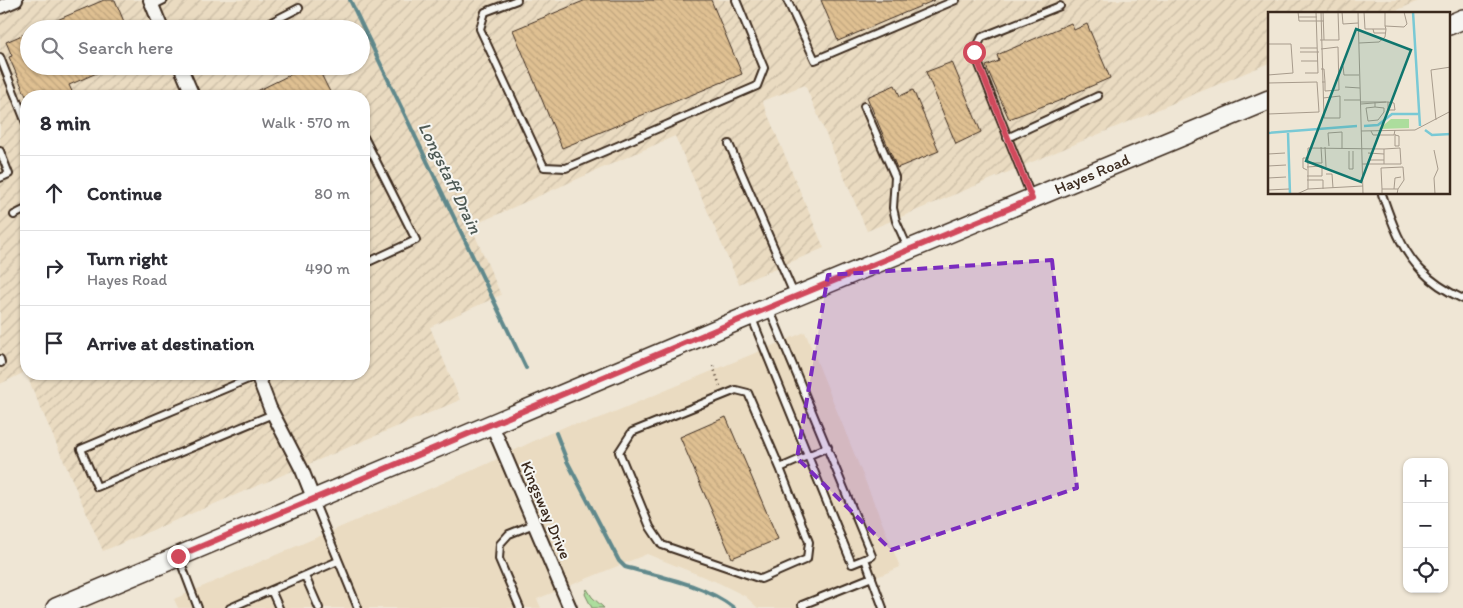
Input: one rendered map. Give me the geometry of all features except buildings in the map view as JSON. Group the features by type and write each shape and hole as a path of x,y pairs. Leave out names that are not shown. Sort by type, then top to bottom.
{"main road":[{"path":"1450,25 1463,19"},
{"name":"Hayes Road","path":"56,608 751,315 1268,100"}],"street":[{"path":"0,7 16,0"},
{"path":"151,3 158,20"},
{"path":"184,75 191,90"},
{"path":"260,380 273,414 302,470 314,500"},
{"name":"Kingsway Drive","path":"492,425 570,608"}],"lane":[{"path":"151,3 164,0"},
{"path":"517,0 485,12 480,29 544,167 566,168 757,86 764,68 736,0"},
{"path":"787,0 815,60 956,0"},
{"path":"1032,199 974,52 982,37 1060,6"},
{"path":"275,20 298,8"},
{"path":"0,57 20,109"},
{"path":"1007,138 1098,96"},
{"path":"864,106 894,177 893,208 896,220 909,249"},
{"path":"729,144 795,297"},
{"path":"370,149 416,240 370,261"},
{"path":"0,151 9,174 0,178"},
{"path":"1382,195 1399,236 1408,253 1421,270 1436,283 1463,299"},
{"path":"14,216 20,213"},
{"path":"751,315 852,564 865,559 872,556 769,308"},
{"path":"246,380 81,449 97,487 273,414"},
{"path":"736,390 748,393 780,468 809,542 807,559 762,579 662,545 650,527 620,452 632,432 736,390"},
{"path":"780,468 828,447"},
{"path":"314,500 358,608"},
{"path":"520,608 499,559 500,544 510,534 534,524"},
{"path":"178,556 198,608"},
{"path":"865,559 883,608"},
{"path":"230,608 239,606 338,561"},
{"path":"305,576 319,608"},
{"path":"804,608 802,605 872,577"},
{"path":"271,590 279,608"}],"path":[{"path":"713,366 724,395"}],"highlighted area":[{"path":"1052,260 1077,488 891,550 797,458 828,275"}],"shaded area":[{"path":"0,0 1421,0 1393,12 1268,12 1268,63 867,231 805,85 762,101 824,248 739,284 675,136 471,226 501,295 430,327 460,400 103,551 29,380 370,380 370,90 20,90 20,374 0,384"},
{"path":"805,332 900,567 806,608 758,608 745,596 719,583 647,554 537,599 541,608 178,608 174,599 487,464 569,425 588,423"}],"green space":[{"path":"587,589 592,597 604,608 592,608 585,594"}],"waterway":[{"name":"Longstaff Drain","path":"350,0 360,20"},
{"name":"Longstaff Drain","path":"370,42 526,368"},
{"name":"Longstaff Drain","path":"556,433 567,461 619,561 625,567 696,587 734,608"}],"route":[{"path":"178,556 1032,199 974,52"}]}
